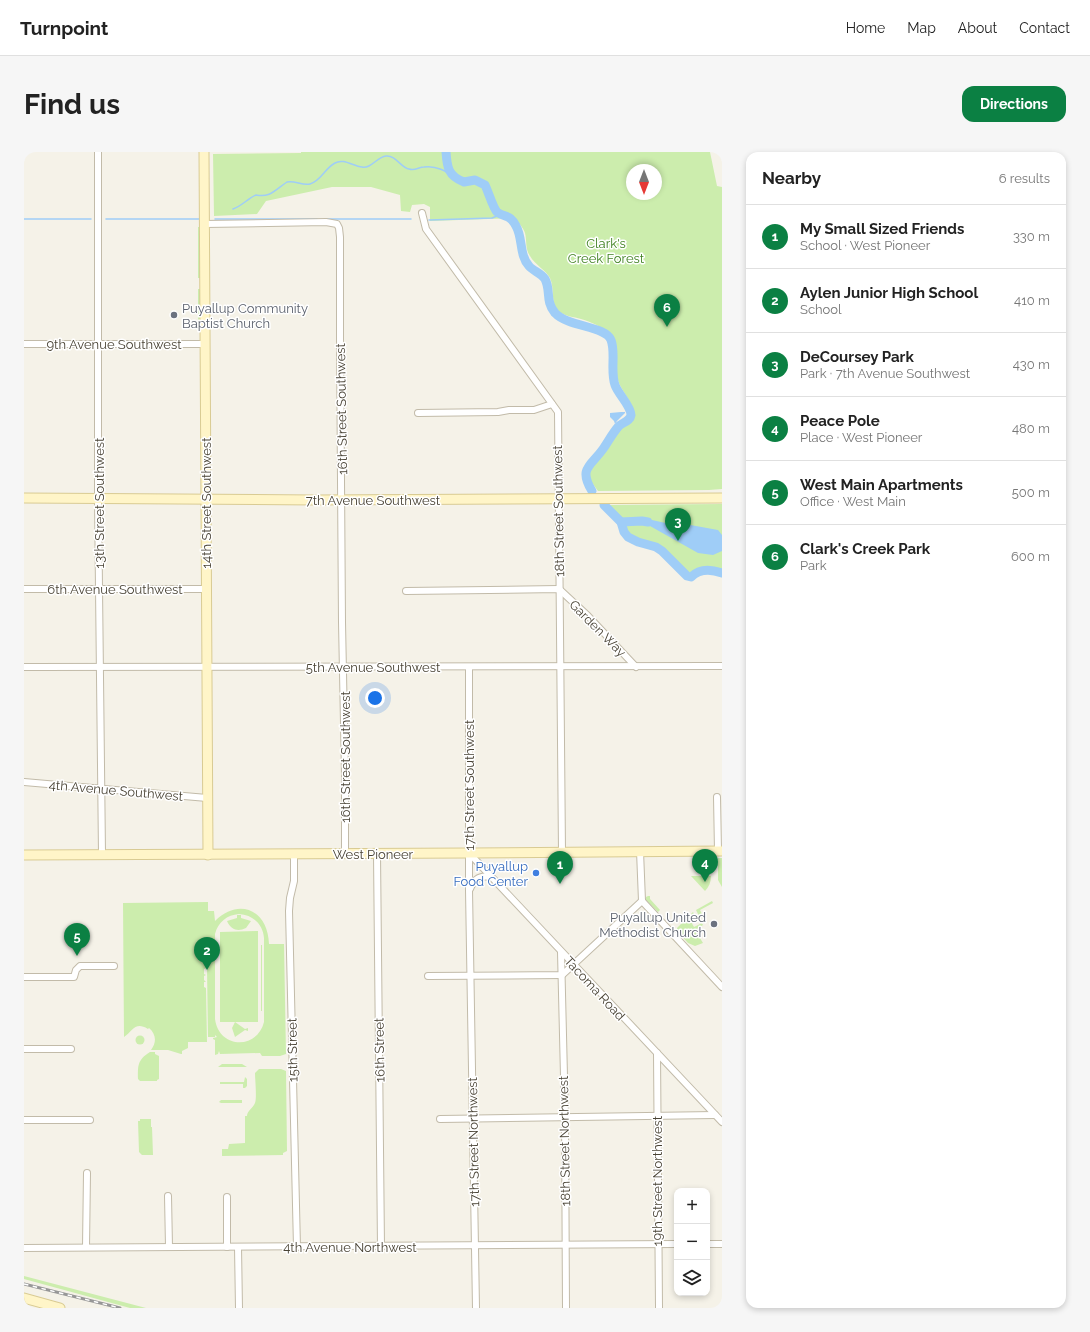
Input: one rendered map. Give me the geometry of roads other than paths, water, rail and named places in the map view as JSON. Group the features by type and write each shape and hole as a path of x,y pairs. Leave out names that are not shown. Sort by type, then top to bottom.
{"street":[{"name":"13th Street Southwest","path":"98,152 98,499 102,854"},
{"name":"14th Street Southwest","path":"204,152 208,855"},
{"name":"18th Street Southwest","path":"422,213 426,229 558,412 562,852"},
{"name":"16th Street Southwest","path":"205,224 326,222 337,224 339,228 343,667 346,802 345,854"},
{"name":"9th Avenue Southwest","path":"24,344 205,344"},
{"path":"418,413 534,410 552,404"},
{"name":"7th Avenue Southwest","path":"24,498 341,500 722,498"},
{"name":"6th Avenue Southwest","path":"24,589 206,589"},
{"path":"406,591 559,589"},
{"name":"Garden Way","path":"559,589 588,616 636,666"},
{"name":"5th Avenue Southwest","path":"24,667 722,666"},
{"name":"17th Street Southwest","path":"469,667 469,890 471,976"},
{"name":"4th Avenue Southwest","path":"24,782 208,798"},
{"path":"717,797 720,851"},
{"path":"640,851 642,901 722,987"},
{"name":"West Pioneer","path":"24,855 469,854 720,851"},
{"name":"15th Street","path":"294,854 294,880 289,911 297,1247"},
{"name":"16th Street","path":"377,854 381,1247"},
{"name":"Tacoma Road","path":"469,854 722,1122"},
{"path":"469,890 477,878 482,876 490,877"},
{"path":"428,976 562,975 642,901"},
{"name":"18th Street Northwest","path":"561,952 565,1118 566,1308"},
{"path":"24,977 74,977 76,970 80,966 114,966"},
{"name":"17th Street Northwest","path":"471,976 476,1308"},
{"path":"24,1049 70,1049"},
{"name":"19th Street Northwest","path":"657,1053 659,1308"},
{"path":"440,1119 715,1115"},
{"path":"24,1120 90,1120"},
{"path":"86,1247 87,1173"},
{"path":"168,1196 169,1247"},
{"path":"227,1197 227,1247"},
{"name":"4th Avenue Northwest","path":"24,1248 674,1244"},
{"path":"710,1244 722,1244"},
{"path":"238,1247 240,1308"},
{"path":"28,1302 60,1308"}],"water":[{"path":"625,412 615,424 610,417 610,413"},
{"path":"652,520 670,524 685,524 718,530 722,535 722,551 713,555 698,553 650,526 648,522"}],"waterway":[{"path":"446,152 448,167 452,174 464,182 475,180 485,185 497,212 514,222 520,236 522,252 526,262 545,279 548,287 550,304 555,313 561,318 602,332 608,335 611,340 615,385 629,408 631,415 628,421 618,427 588,468 586,477 592,491"},
{"path":"233,209 256,195 261,196 272,193 287,182 310,184 317,180 332,165 341,161 365,167 371,165 380,158 390,156 406,168 413,170 422,167 433,167 458,179"},
{"path":"429,220 492,218 502,214"},
{"path":"24,219 91,219"},
{"path":"106,219 199,219"},
{"path":"215,219 317,219"},
{"path":"327,219 411,219"},
{"path":"604,505 621,522 624,532 628,537 638,542 656,547 687,576 691,577 698,572 706,570 722,573"},
{"path":"621,522 648,522"}],"railway":[{"path":"24,1284 120,1308"}],"place":[{"name":"Puyallup Community Baptist Church","path":"174,315"},
{"name":"Clark's Creek Park","path":"667,327"},
{"name":"DeCoursey Park","path":"678,541"},
{"name":"Puyallup Food Center","path":"536,873"},
{"name":"Peace Pole","path":"705,882"},
{"name":"My Small Sized Friends","path":"560,884"},
{"name":"Puyallup United Methodist Church","path":"714,924"},
{"name":"West Main Apartments","path":"77,956"},
{"name":"Aylen Junior High School","path":"207,970"}],"park label":[{"name":"Clark's Creek Forest","path":"606,250"}]}
